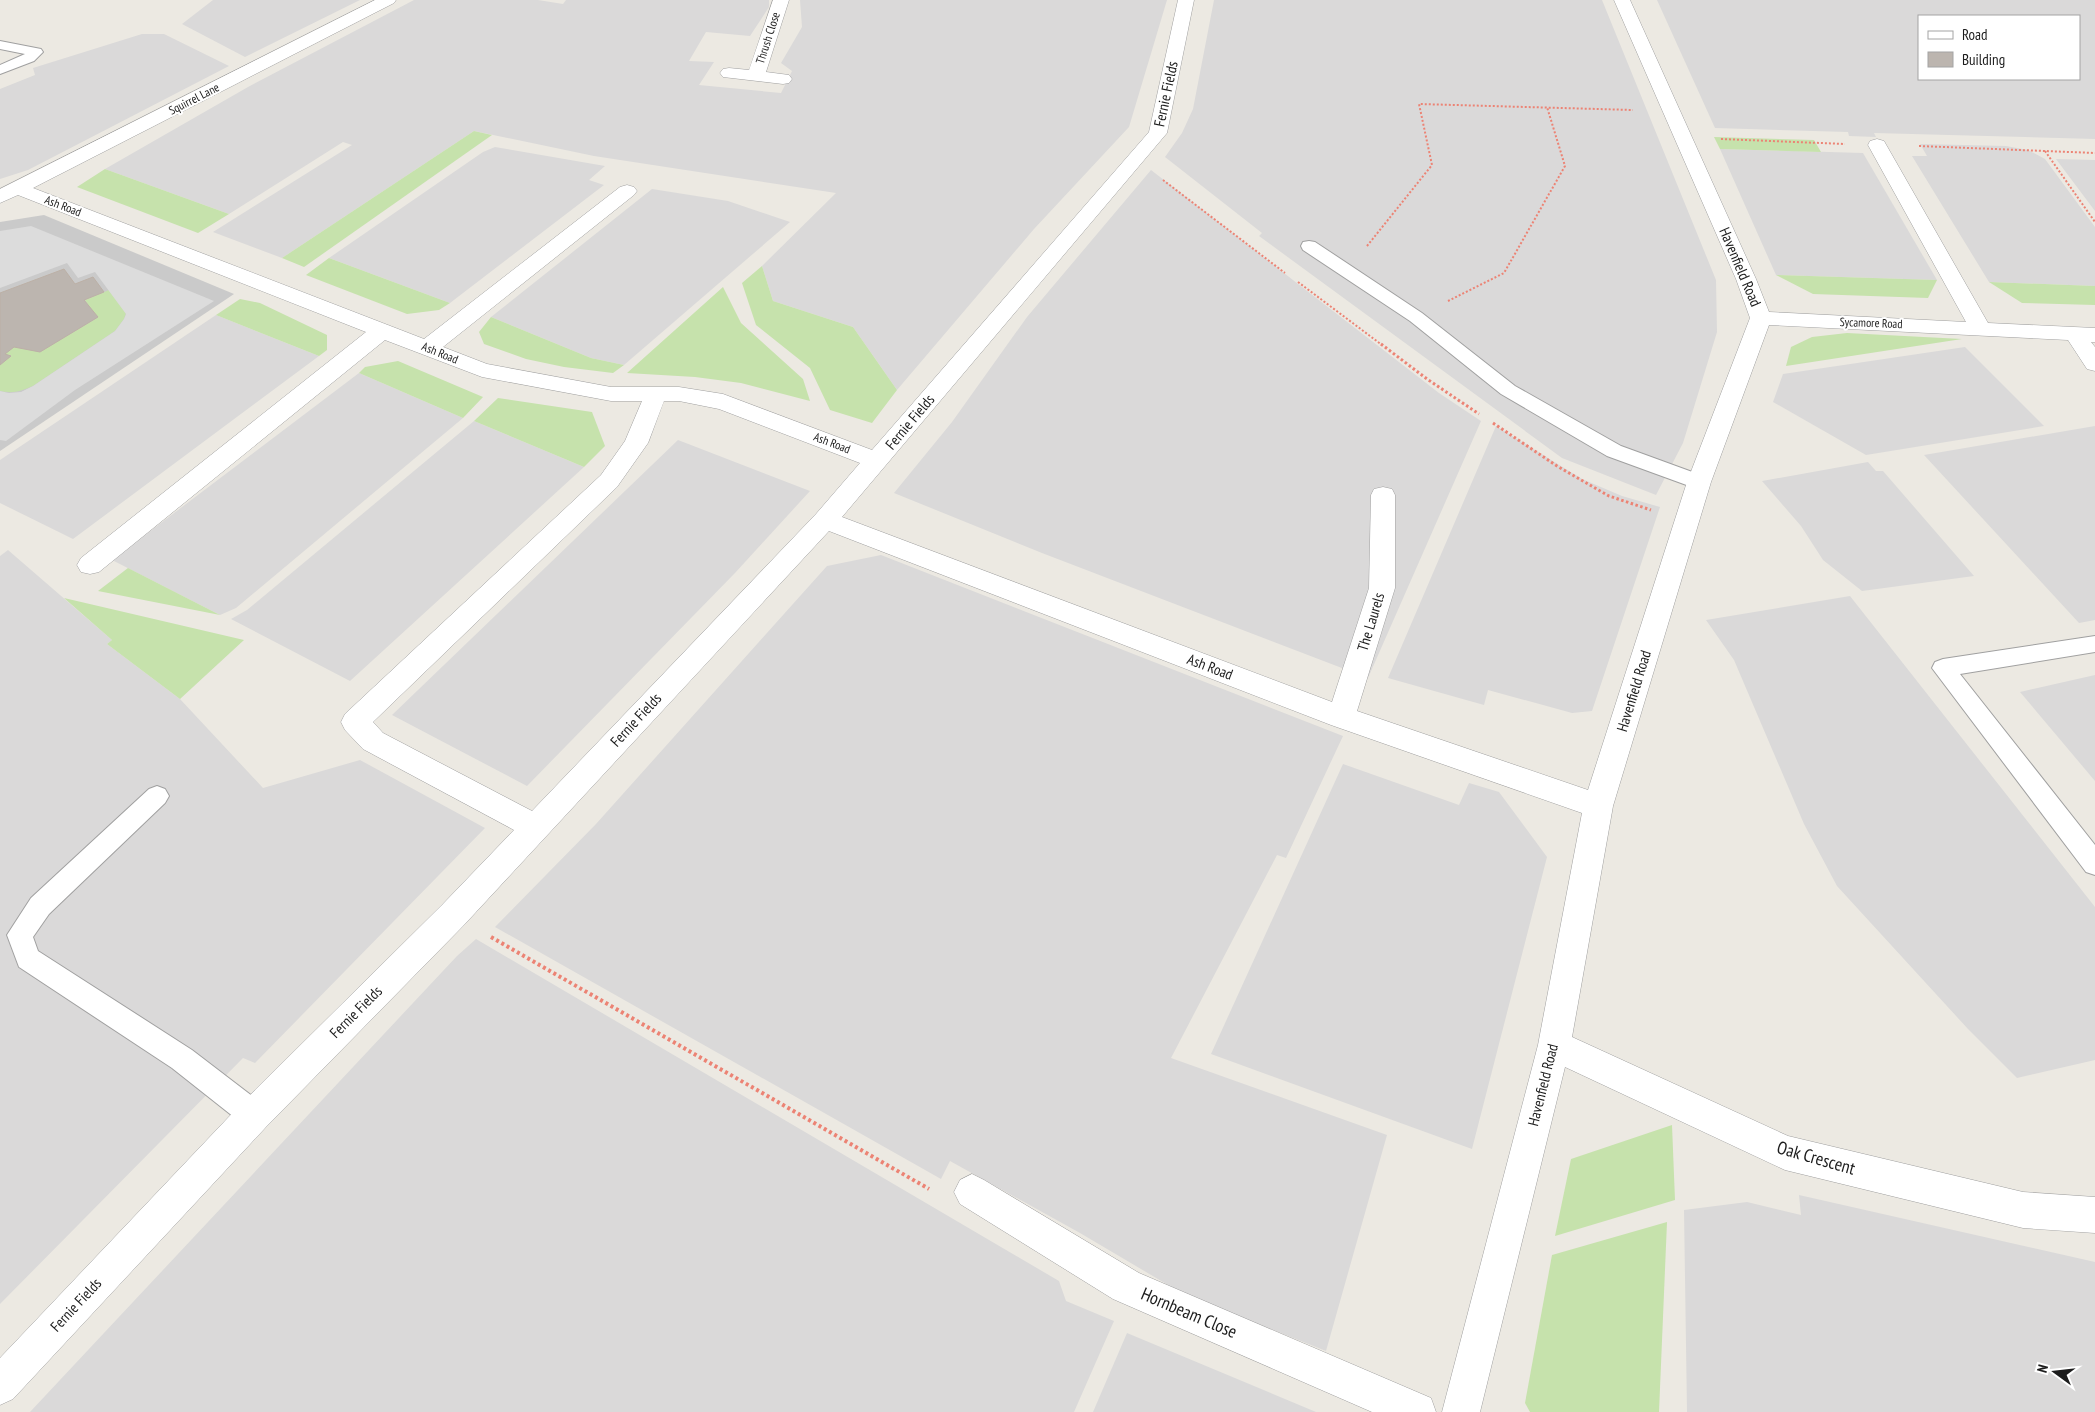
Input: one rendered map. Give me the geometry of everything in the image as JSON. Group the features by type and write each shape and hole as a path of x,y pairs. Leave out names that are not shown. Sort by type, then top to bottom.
{"street":[{"name":"Squirrel Lane","path":"9,193 388,0"},
{"name":"Thrush Close","path":"756,75 781,0"},
{"name":"Fernie Fields","path":"0,1386 254,1115 453,915 825,520 1158,133 1186,0"},
{"name":"Havenfield Road","path":"1462,1412 1554,1045 1598,806 1699,482 1762,318 1622,0"},
{"name":"Thrush Close","path":"729,73 783,79"},
{"path":"1877,145 1980,328"},
{"path":"427,348 627,192"},
{"name":"Ash Road","path":"9,193 383,330 482,370 611,394 679,394 723,402 877,461"},
{"name":"Sycamore Road","path":"1762,318 2085,334"},
{"path":"90,565 383,330"},
{"path":"2085,334 2095,364"},
{"path":"534,827 373,741 354,722 609,481 636,443 656,394"},
{"name":"The Laurels","path":"1341,717 1382,588 1383,495"},
{"name":"Ash Road","path":"825,520 1341,717 1598,806"},
{"name":"Oak Crescent","path":"1554,1045 1785,1152 2023,1210 2095,1215"},
{"name":"Hornbeam Close","path":"972,1192 1126,1286 1417,1412"}],"lane":[{"path":"0,45 36,52 29,58 0,70"},
{"path":"1309,246 1416,317 1508,390 1614,451 1699,482"},
{"path":"2095,644 1943,668 2095,864"},
{"path":"156,796 40,906 20,934 28,959 182,1060 254,1115"}],"path":[{"path":"1348,271 1432,165 1419,104 1671,111"},
{"path":"1416,317 1504,273 1565,166 1547,107"},
{"path":"2045,152 2095,222"},
{"path":"1134,159 1427,379 1484,417"},
{"path":"1492,423 1557,466 1609,496 1687,522"},
{"path":"453,915 956,1204 972,1192"}],"shaded area":[{"path":"213,0 360,0 245,57 182,24"},
{"path":"414,0 538,0 563,4 566,0 769,0 769,7 750,36 706,32 689,61 714,62 699,85 781,93 792,71 781,63 802,27 800,0 1167,0 1129,127 1034,229 897,390 853,327 773,301 762,266 836,193 594,156 474,131 282,258 213,232 352,145 343,142 229,214 105,169 248,87"},
{"path":"1214,0 1602,0 1716,280 1717,332 1683,443 1656,495 1562,458 1259,236 1262,233 1165,157 1182,133 1193,109"},
{"path":"1657,0 2095,0 2095,139 1874,133 1876,137 1849,136 1848,132 1715,128"},
{"path":"142,34 164,34 229,66 28,170 0,179 0,89 35,75 33,68"},
{"path":"1920,144 2006,146 2028,150 2045,159 2095,227 2095,286 1989,282 1912,156 1927,156"},
{"path":"495,147 605,166 589,180 604,185 450,303 329,258 483,152"},
{"path":"1720,149 1863,153 1937,280 1776,275"},
{"path":"2056,159 2095,160 2095,211"},
{"path":"1151,170 1439,393 1481,421 1368,678 1042,553 894,493 952,422 1027,317"},
{"path":"652,189 728,201 790,222 624,365 591,358 491,317"},
{"path":"44,215 234,294 0,451 0,222"},
{"path":"31,226 214,301 75,390 6,441 0,440 0,391 9,393 21,392 33,386 115,331 126,314 95,272 78,278 67,263 0,288 0,231"},
{"path":"216,315 319,356 73,539 0,503 0,460"},
{"path":"1965,347 2044,426 1866,455 1773,402 1783,374"},
{"path":"359,373 463,418 236,608 220,615 112,560"},
{"path":"474,421 584,467 350,681 231,619 247,610"},
{"path":"1496,426 1582,479 1622,496 1660,507 1592,711 1572,713 1488,690 1484,705 1388,678"},
{"path":"2095,426 2095,620 2079,623 1924,455"},
{"path":"678,440 810,491 735,573 527,786 392,715"},
{"path":"1868,462 1876,471 1883,471 1974,576 1862,591 1823,560 1801,526 1762,481"},
{"path":"8,550 112,640 107,644 180,699 263,788 360,760 485,828 255,1063 243,1058 0,1304 0,556"},
{"path":"881,555 1343,736 1286,858 1277,855 1171,1058 1387,1135 1326,1351 1185,1295 1080,1233 950,1161 941,1179 495,927 596,824 827,566"},
{"path":"1850,596 2095,907 2095,1060 2017,1078 1968,1029 1837,886 1804,824 1734,660 1706,620"},
{"path":"2095,675 2095,781 2020,692"},
{"path":"1343,764 1459,805 1469,783 1499,792 1547,857 1472,1149 1211,1054"},
{"path":"476,939 1059,1281 1066,1301 1114,1321 1074,1412 30,1412 457,956"},
{"path":"1799,1195 2095,1262 2095,1412 1687,1412 1684,1210 1747,1202 1801,1215"},
{"path":"1127,1333 1316,1412 1093,1412"}],"green space":[{"path":"474,131 492,135 304,267 282,258"},
{"path":"1714,137 1814,140 1821,152 1720,149"},
{"path":"105,169 229,214 198,233 77,187"},
{"path":"329,258 450,303 439,310 407,314 306,275"},
{"path":"762,266 773,301 853,327 897,390 872,423 830,410 810,368 756,325 742,283"},
{"path":"1776,275 1937,280 1928,298 1813,294"},
{"path":"1989,282 2095,286 2095,305 2022,303"},
{"path":"723,287 741,323 803,379 810,401 741,383 695,377 627,373"},
{"path":"109,290 126,313 115,331 33,386 17,392 0,391 0,365 10,356 5,354 14,347 40,352 97,318 85,300"},
{"path":"240,299 260,303 327,335 327,350 319,356 216,315"},
{"path":"491,317 591,358 624,365 613,373 564,367 526,359 484,344 479,332"},
{"path":"1847,333 1962,339 1786,366 1791,347 1812,337"},
{"path":"398,361 483,397 463,418 359,373 365,367"},
{"path":"498,398 592,412 605,446 584,467 474,421"},
{"path":"128,568 220,615 98,591"},
{"path":"64,598 244,640 180,699 107,644 112,640"},
{"path":"1672,1125 1675,1200 1555,1236 1571,1159"},
{"path":"1667,1222 1659,1412 1530,1412 1525,1403 1552,1255"}],"building":[{"path":"64,269 75,284 93,277 104,292 84,300 98,317 40,352 14,347 5,354 11,356 0,365 0,293"}]}
